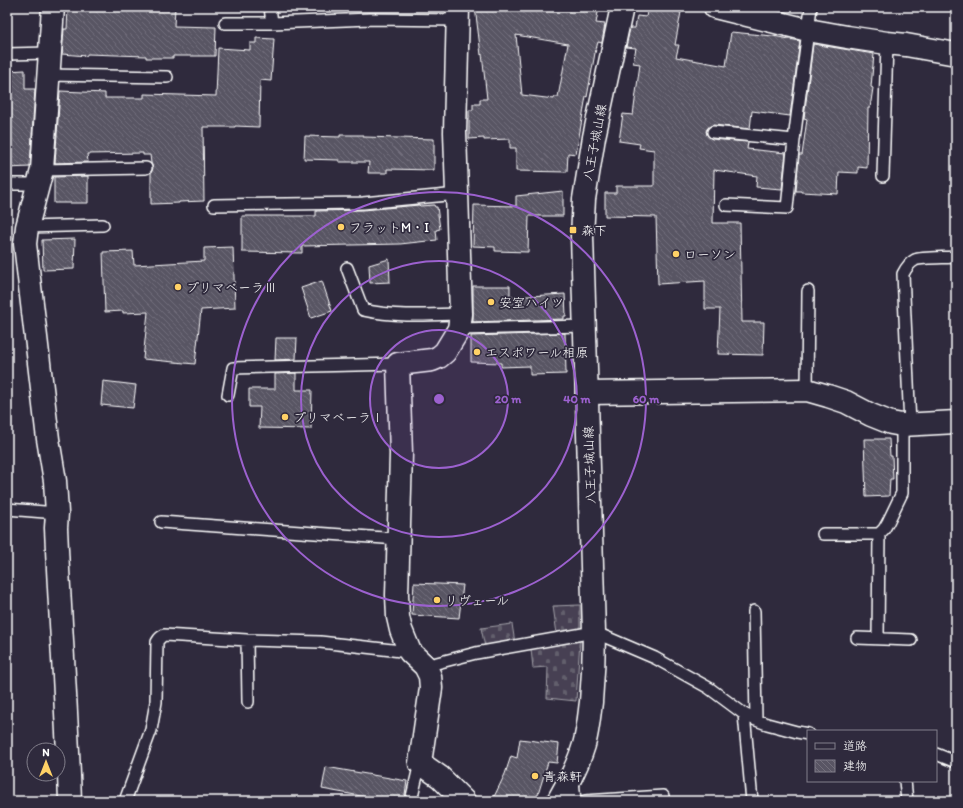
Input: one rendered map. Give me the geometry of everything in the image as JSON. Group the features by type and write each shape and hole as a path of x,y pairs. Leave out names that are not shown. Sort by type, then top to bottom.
{"street":[{"path":"53,7 40,177 27,227 25,244 58,513 56,528 68,737 70,801"},
{"name":"八王子城山線","path":"558,801 573,773 584,746 588,730 593,676 594,632 582,236 584,199 594,137 622,7"},
{"path":"715,7 808,30 956,54"},
{"path":"458,13 455,132 458,194 460,322 445,352 439,357 432,360 398,364 401,454 397,595 398,617 401,630 430,676 431,688 420,763 440,777 464,801"},
{"path":"587,394 807,390 846,402 890,422 906,425 956,422"}],"lane":[{"path":"270,7 272,23"},
{"path":"726,205 787,208 811,7"},
{"path":"225,23 272,23 370,19 458,13"},
{"path":"883,176 887,43"},
{"path":"7,54 49,53"},
{"path":"48,75 167,77"},
{"path":"713,132 794,140"},
{"path":"7,184 40,177 146,168"},
{"path":"214,205 363,203 458,194"},
{"path":"27,227 103,225"},
{"path":"878,638 879,534 888,522 902,493 906,425 903,274 910,262 916,259 956,257"},
{"path":"347,268 363,310 376,313 460,322 584,326"},
{"path":"807,390 808,291"},
{"path":"228,395 233,368 398,364"},
{"path":"7,509 58,513"},
{"path":"161,522 398,539"},
{"path":"823,534 879,534"},
{"path":"754,611 756,720"},
{"path":"125,801 151,730 156,702 157,642 164,635 247,640 320,642 418,659 476,653 594,632 655,658 709,688 744,714 756,720 807,734"},
{"path":"858,638 911,640"},
{"path":"247,640 248,702"},
{"path":"744,714 752,801"},
{"path":"937,754 956,762"},
{"path":"411,801 420,763"},
{"path":"573,773 575,801"},
{"path":"905,782 907,801"},
{"path":"586,801 663,796"}],"green space":[{"path":"580,605 580,630 557,634 553,606"},
{"path":"512,624 515,643 485,647 481,628"},
{"path":"580,641 576,701 547,698 548,667 533,668 531,649"}],"building":[{"path":"68,7 175,7 174,26 216,27 215,56 173,56 173,58 146,58 146,56 87,54 87,56 62,54 64,29 67,29"},
{"path":"475,7 599,7 596,23 605,24 602,43 598,42 595,53 576,154 568,153 567,172 516,171 516,148 510,148 510,139 469,139 469,110 473,110 473,104 480,104 480,99 487,99 482,54 481,55","holes":["516,35 568,44 558,97 554,97 554,99 522,95"]},
{"path":"648,7 681,12 675,45 679,45 676,57 726,66 731,32 773,36 800,41 790,116 752,111 750,129 713,125 706,131 707,135 712,139 748,142 747,149 786,153 782,189 756,187 757,176 714,170 713,223 740,223 742,322 764,322 763,355 718,354 720,309 705,309 705,281 658,284 656,217 605,216 605,193 616,193 616,186 654,186 654,150 639,148 640,144 619,141 623,114 633,115 640,64 633,63 636,48 626,47 630,28 635,28 637,16 646,17"},
{"path":"256,38 274,39 271,81 260,80 259,127 203,127 204,201 151,204 151,173 153,168 150,155 143,155 143,153 87,154 88,162 55,163 60,91 105,93 105,98 144,98 144,94 216,96 218,48 250,50 250,43 256,43"},
{"path":"813,44 874,54 871,87 873,88 870,108 868,108 867,168 858,167 858,173 839,172 838,194 796,191 799,155 802,155 807,119 804,118"},
{"path":"25,70 25,89 35,89 30,167 7,168 7,71"},
{"path":"340,135 434,139 434,170 387,169 387,173 368,173 369,162 339,162 339,160 304,159 305,136 340,137"},
{"path":"88,176 88,203 54,203 54,177"},
{"path":"563,191 563,216 529,216 528,252 495,251 495,247 473,246 474,205 516,206 516,196"},
{"path":"434,205 437,207 440,229 436,230 437,240 400,244 302,246 302,253 242,252 242,216 316,216 316,211 363,210"},
{"path":"75,239 74,269 43,270 42,240"},
{"path":"233,247 235,308 201,310 195,364 143,359 148,312 105,312 103,252 133,251 134,265 204,261 204,248"},
{"path":"389,259 390,282 370,283 369,265"},
{"path":"322,281 332,311 311,318 301,288"},
{"path":"473,286 510,286 510,297 565,294 566,316 564,316 564,319 473,322"},
{"path":"565,333 566,374 530,375 530,366 501,367 501,363 471,362 471,336"},
{"path":"276,338 297,338 296,359 275,360"},
{"name":"プリマベーラⅠ","path":"296,373 296,390 312,390 311,429 259,428 260,407 249,407 249,389 275,389 275,374"},
{"path":"103,381 136,385 133,408 101,405"},
{"path":"864,439 889,439 890,456 892,456 893,479 890,479 889,496 866,497"},
{"name":"リヴェール","path":"414,583 463,585 459,618 412,615"},
{"path":"520,739 559,744 557,763 548,762 536,801 492,801 505,774 511,756 517,758"},
{"path":"326,767 407,781 404,801 371,801 372,798 322,789"}],"place":[{"name":"フラットM・I","path":"341,227"},
{"name":"森下","path":"573,230"},
{"name":"ローソン","path":"676,254"},
{"name":"プリマベーラⅢ","path":"178,287"},
{"name":"安室ハイツ","path":"491,302"},
{"name":"エスポワール相原","path":"477,352"},
{"name":"プリマベーラⅠ","path":"285,417"},
{"name":"リヴェール","path":"437,600"},
{"name":"青森軒","path":"535,776"}]}
